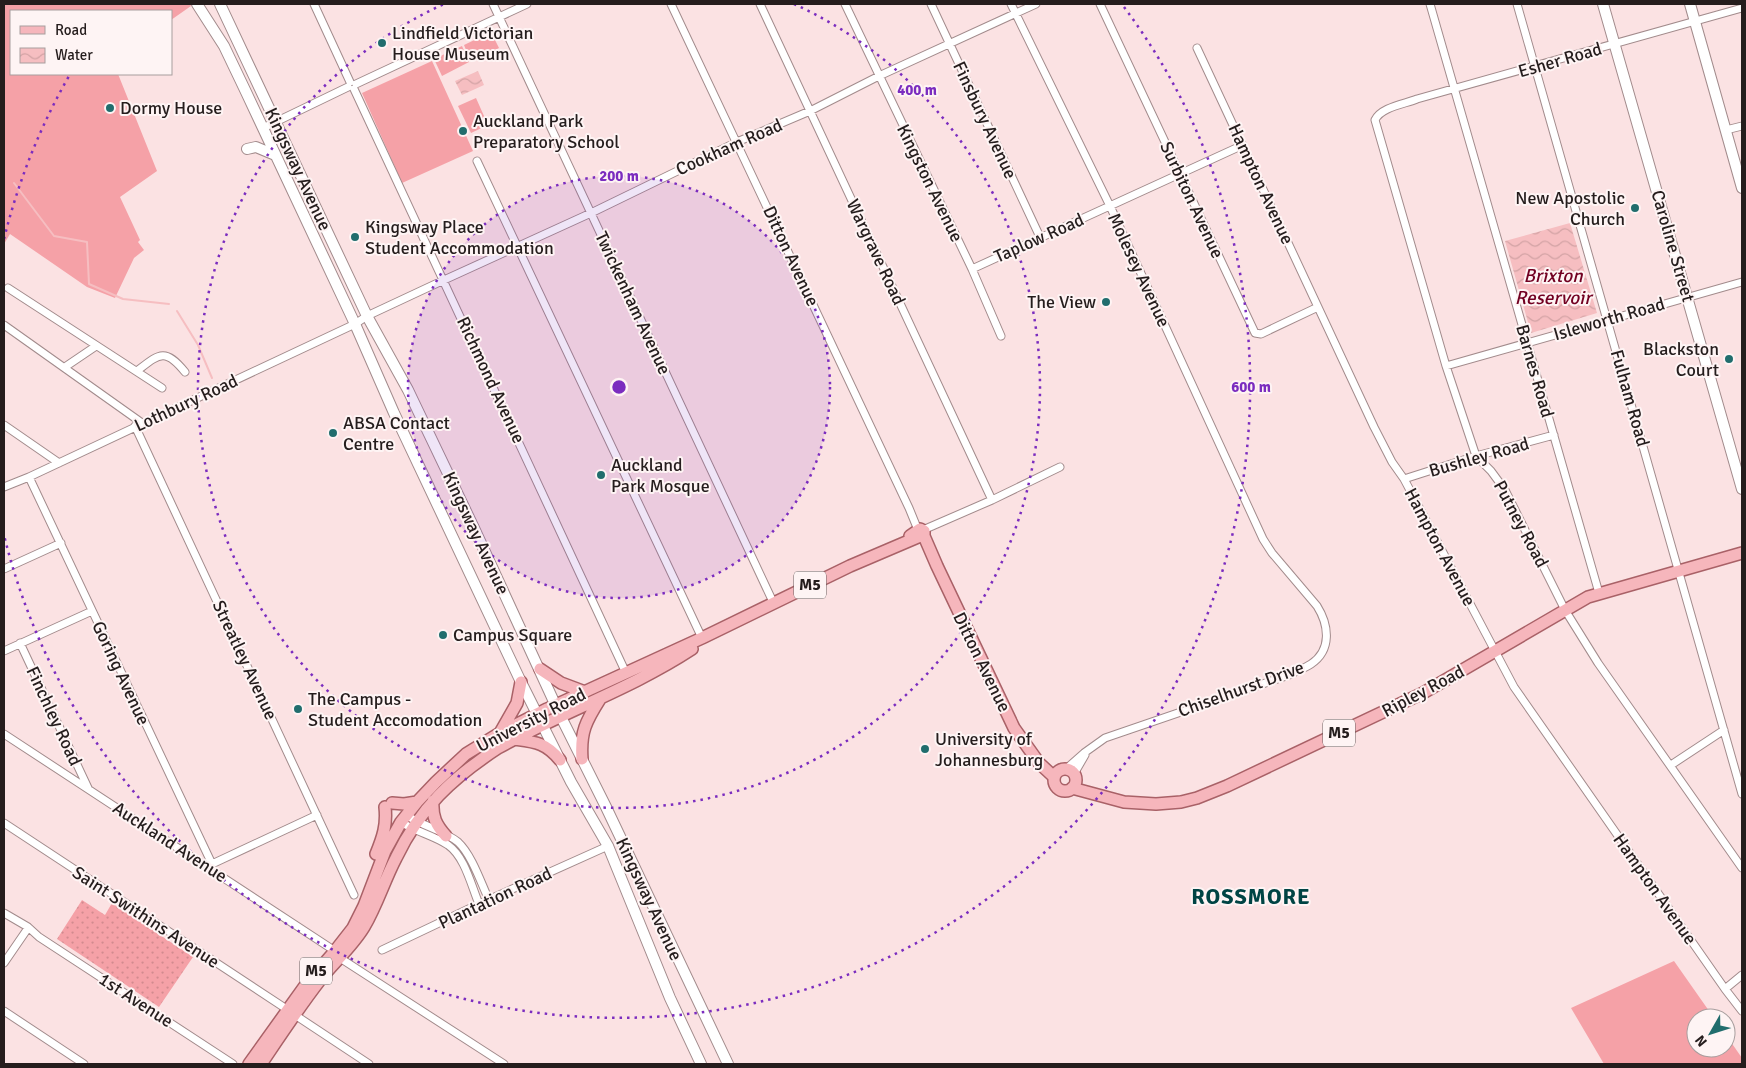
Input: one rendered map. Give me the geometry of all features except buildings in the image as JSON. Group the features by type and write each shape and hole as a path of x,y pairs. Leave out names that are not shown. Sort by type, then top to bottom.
{"main road":[{"name":"Kingsway Avenue","path":"197,4 224,46 355,324 394,413 537,715 608,846 670,998 701,1064"},
{"name":"Kingsway Avenue","path":"220,4 367,316 408,390 561,717 728,1064"},
{"name":"Caroline Street","path":"1603,4 1742,488"},
{"path":"1690,4 1742,188"},
{"path":"247,149 256,147 275,155"},
{"name":"University Road","path":"261,1064 316,971 338,954 364,927 395,860 417,802 444,773 466,754 500,733 556,705 702,638 773,602 921,533"},
{"name":"Ditton Avenue","path":"921,533 1018,734 1039,763 1067,776"},
{"name":"Ripley Road","path":"1067,776 1081,792 1124,802 1139,804 1181,802 1198,798 1232,784 1423,693 1588,597 1742,553"},
{"name":"University Road","path":"338,954 359,918 392,837 466,771 513,739 600,699 667,665 727,626"},
{"path":"540,669 561,683 585,692"},
{"path":"500,733 517,703 521,682"},
{"path":"582,759 581,743 584,728 600,699"},
{"path":"513,739 535,742 546,746 560,760"},
{"path":"433,801 432,809 435,822 446,836"},
{"path":"376,875 374,862 384,832 388,805 417,802"},
{"name":"University Road","path":"249,1064 291,1012"}],"street":[{"name":"Richmond Avenue","path":"314,4 626,672"},
{"name":"Twickenham Avenue","path":"493,4 773,602"},
{"path":"262,128 527,4"},
{"name":"Ditton Avenue","path":"671,4 921,533"},
{"name":"Wargrave Road","path":"760,4 992,500"},
{"name":"Kingston Avenue","path":"845,4 972,269 1001,336"},
{"name":"Finsbury Avenue","path":"931,4 1040,237"},
{"name":"Molesey Avenue","path":"1012,4 1110,206 1263,538"},
{"name":"Cookham Road","path":"367,316 1036,4"},
{"name":"Surbiton Avenue","path":"1100,4 1255,333 1261,334 1318,307"},
{"name":"Barnes Road","path":"1430,4 1599,593"},
{"name":"Fulham Road","path":"1517,4 1742,794"},
{"name":"Esher Road","path":"1379,114 1417,100 1742,8"},
{"name":"Hampton Avenue","path":"1198,48 1374,427 1514,687 1742,1012"},
{"name":"Putney Road","path":"1379,114 1376,117 1376,125 1446,366 1476,456 1492,471 1505,490 1565,610 1598,663 1742,868"},
{"path":"1726,130 1742,126"},
{"name":"Taplow Road","path":"972,269 1243,145"},
{"path":"477,161 702,638"},
{"name":"Isleworth Road","path":"1446,366 1742,282"},
{"path":"8,288 162,388"},
{"name":"Lothbury Road","path":"4,487 355,324 367,316"},
{"path":"4,325 139,424"},
{"path":"65,368 96,346"},
{"path":"137,372 153,359 162,356 176,360 185,372"},
{"name":"Streatley Avenue","path":"139,424 354,895"},
{"path":"4,425 59,463"},
{"name":"Bushley Road","path":"1404,480 1476,456 1554,435"},
{"name":"University Road","path":"921,533 1060,467"},
{"name":"Goring Avenue","path":"29,476 212,867"},
{"name":"Chiselhurst Drive","path":"1067,776 1088,750 1106,738 1289,674 1310,665 1318,658 1324,647 1327,634 1323,616 1272,553 1263,538"},
{"path":"4,569 61,543"},
{"path":"4,651 92,611"},
{"name":"Finchley Road","path":"20,644 88,788"},
{"path":"1670,765 1724,730"},
{"name":"Auckland Avenue","path":"4,734 212,867 338,954 504,1064"},
{"path":"212,867 317,815"},
{"path":"409,822 458,842 466,852 489,900"},
{"path":"409,822 453,849 459,857 479,904"},
{"name":"Saint Swithins Avenue","path":"4,824 370,1064"},
{"name":"Plantation Road","path":"382,950 608,846"},
{"name":"1st Avenue","path":"4,913 233,1064"},
{"path":"4,963 26,929"},
{"path":"1724,988 1742,975"},
{"path":"4,1011 84,1064"}],"shaded area":[{"path":"4,4 190,4 191,6 172,19 172,10 10,10 10,75 118,75 157,171 120,197 140,240 138,242 144,250 134,258 115,298 87,287 10,234 4,244"},
{"path":"491,32 499,48 471,62 464,45"},
{"path":"462,46 469,62 442,76 434,59"},
{"path":"432,61 473,151 402,183 362,93"},
{"path":"476,98 488,125 471,133 458,106"},
{"path":"82,900 105,915 112,903 193,957 159,1007 57,939"},
{"path":"1674,961 1707,1008 1686,1008 1686,1058 1736,1058 1736,1049 1742,1058 1742,1064 1604,1064 1571,1008"}],"water":[{"path":"478,71 484,85 462,95 455,81"},
{"name":"Brixton Reservoir","path":"1570,223 1597,313 1531,333 1505,241"}],"waterway":[{"path":"14,183 54,236 87,242 89,284 123,299 169,304"},
{"path":"177,311 198,345 212,378"}],"place":[{"name":"Lindfield Victorian House Museum","path":"382,43"},
{"name":"Dormy House","path":"110,108"},
{"name":"Auckland Park Preparatory School","path":"463,131"},
{"name":"New Apostolic Church","path":"1635,208"},
{"name":"Kingsway Place Student Accommodation","path":"355,237"},
{"name":"The View","path":"1106,302"},
{"name":"Blackston Court","path":"1729,359"},
{"name":"ABSA Contact Centre","path":"333,433"},
{"name":"Auckland Park Mosque","path":"601,475"},
{"name":"Campus Square","path":"443,635"},
{"name":"The Campus - Student Accomodation","path":"298,709"},
{"name":"University of Johannesburg","path":"925,749"}],"district":[{"name":"ROSSMORE","path":"1251,896"}]}
